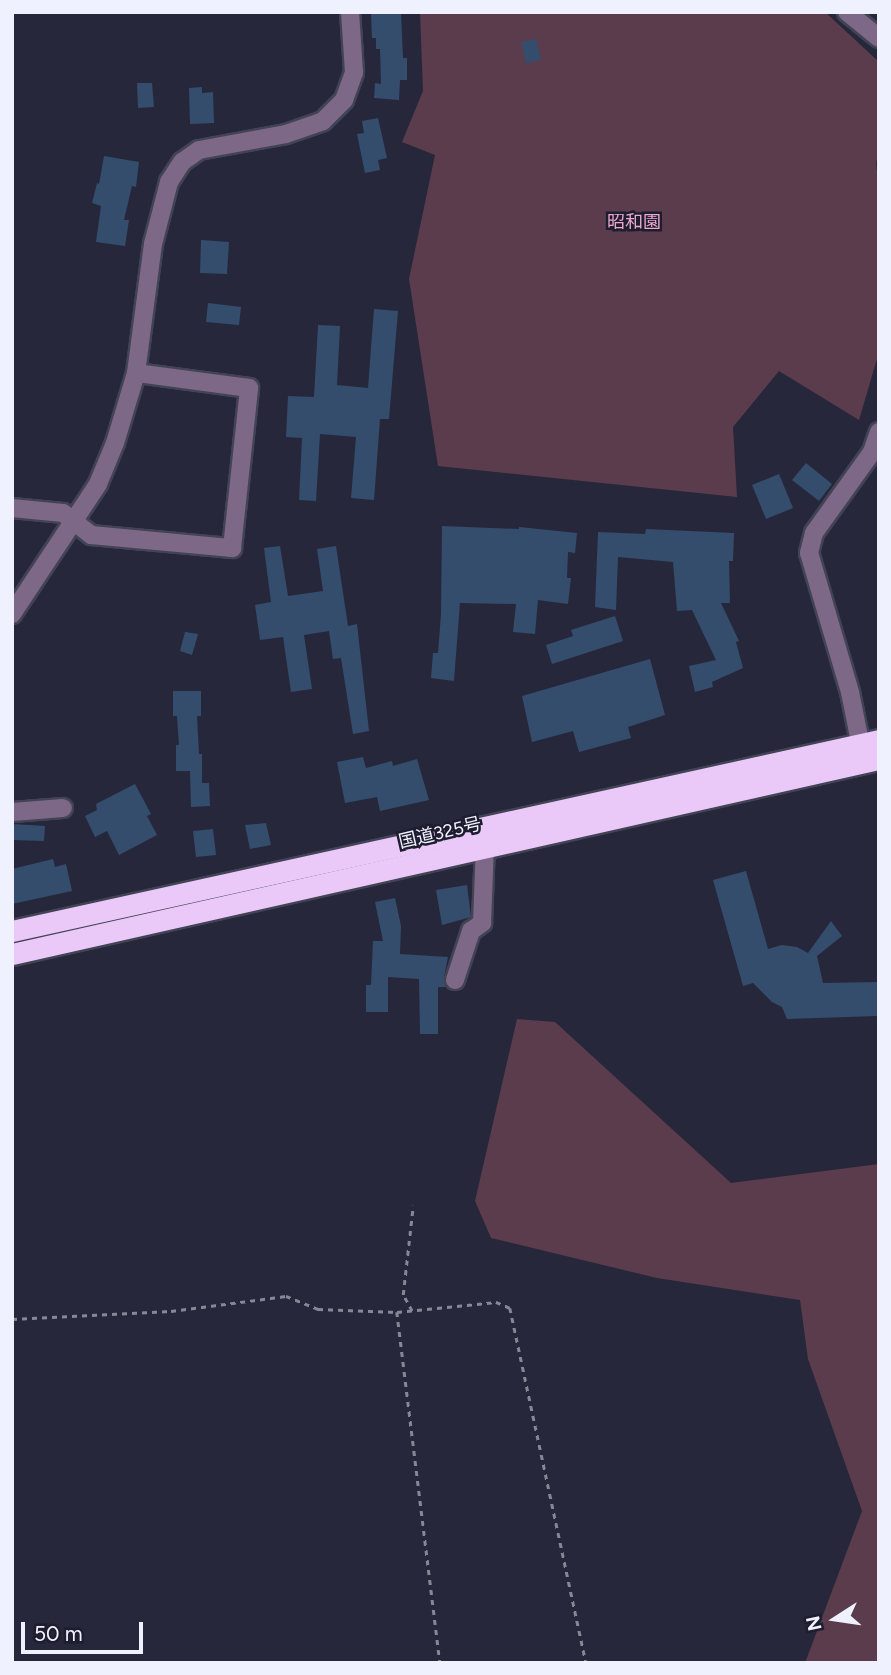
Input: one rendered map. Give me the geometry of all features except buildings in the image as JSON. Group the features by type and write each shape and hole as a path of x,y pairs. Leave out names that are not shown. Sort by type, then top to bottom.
{"highway":[{"name":"国道325号","path":"12,954 485,846 870,752"},
{"name":"国道325号","path":"12,931 870,752"}],"street":[{"path":"12,614 98,484 115,443 136,373 153,244 169,182 182,163 199,150 286,134 323,121 344,100 354,72 350,12"},
{"path":"847,12 879,38"},
{"path":"12,508 63,513 91,536 232,548 249,388 136,373"},
{"path":"870,752 809,553 814,533 872,452 879,432"},
{"path":"12,812 63,808"},
{"path":"455,980 471,931 482,923 485,846"}],"path":[{"path":"412,1206 403,1295 412,1311"},
{"path":"12,1319 171,1311 286,1296 318,1309 397,1312 496,1302 510,1308 586,1663"},
{"path":"397,1312 440,1663"}],"green space":[{"name":"昭和園","path":"420,12 825,12 879,62 879,152 876,163 879,189 879,352 859,420 779,371 733,427 737,497 438,466 409,279 435,155 402,142 423,91"},
{"path":"517,1019 555,1022 731,1183 879,1164 879,1663 805,1663 862,1511 808,1359 800,1300 657,1278 491,1238 475,1201"}]}
